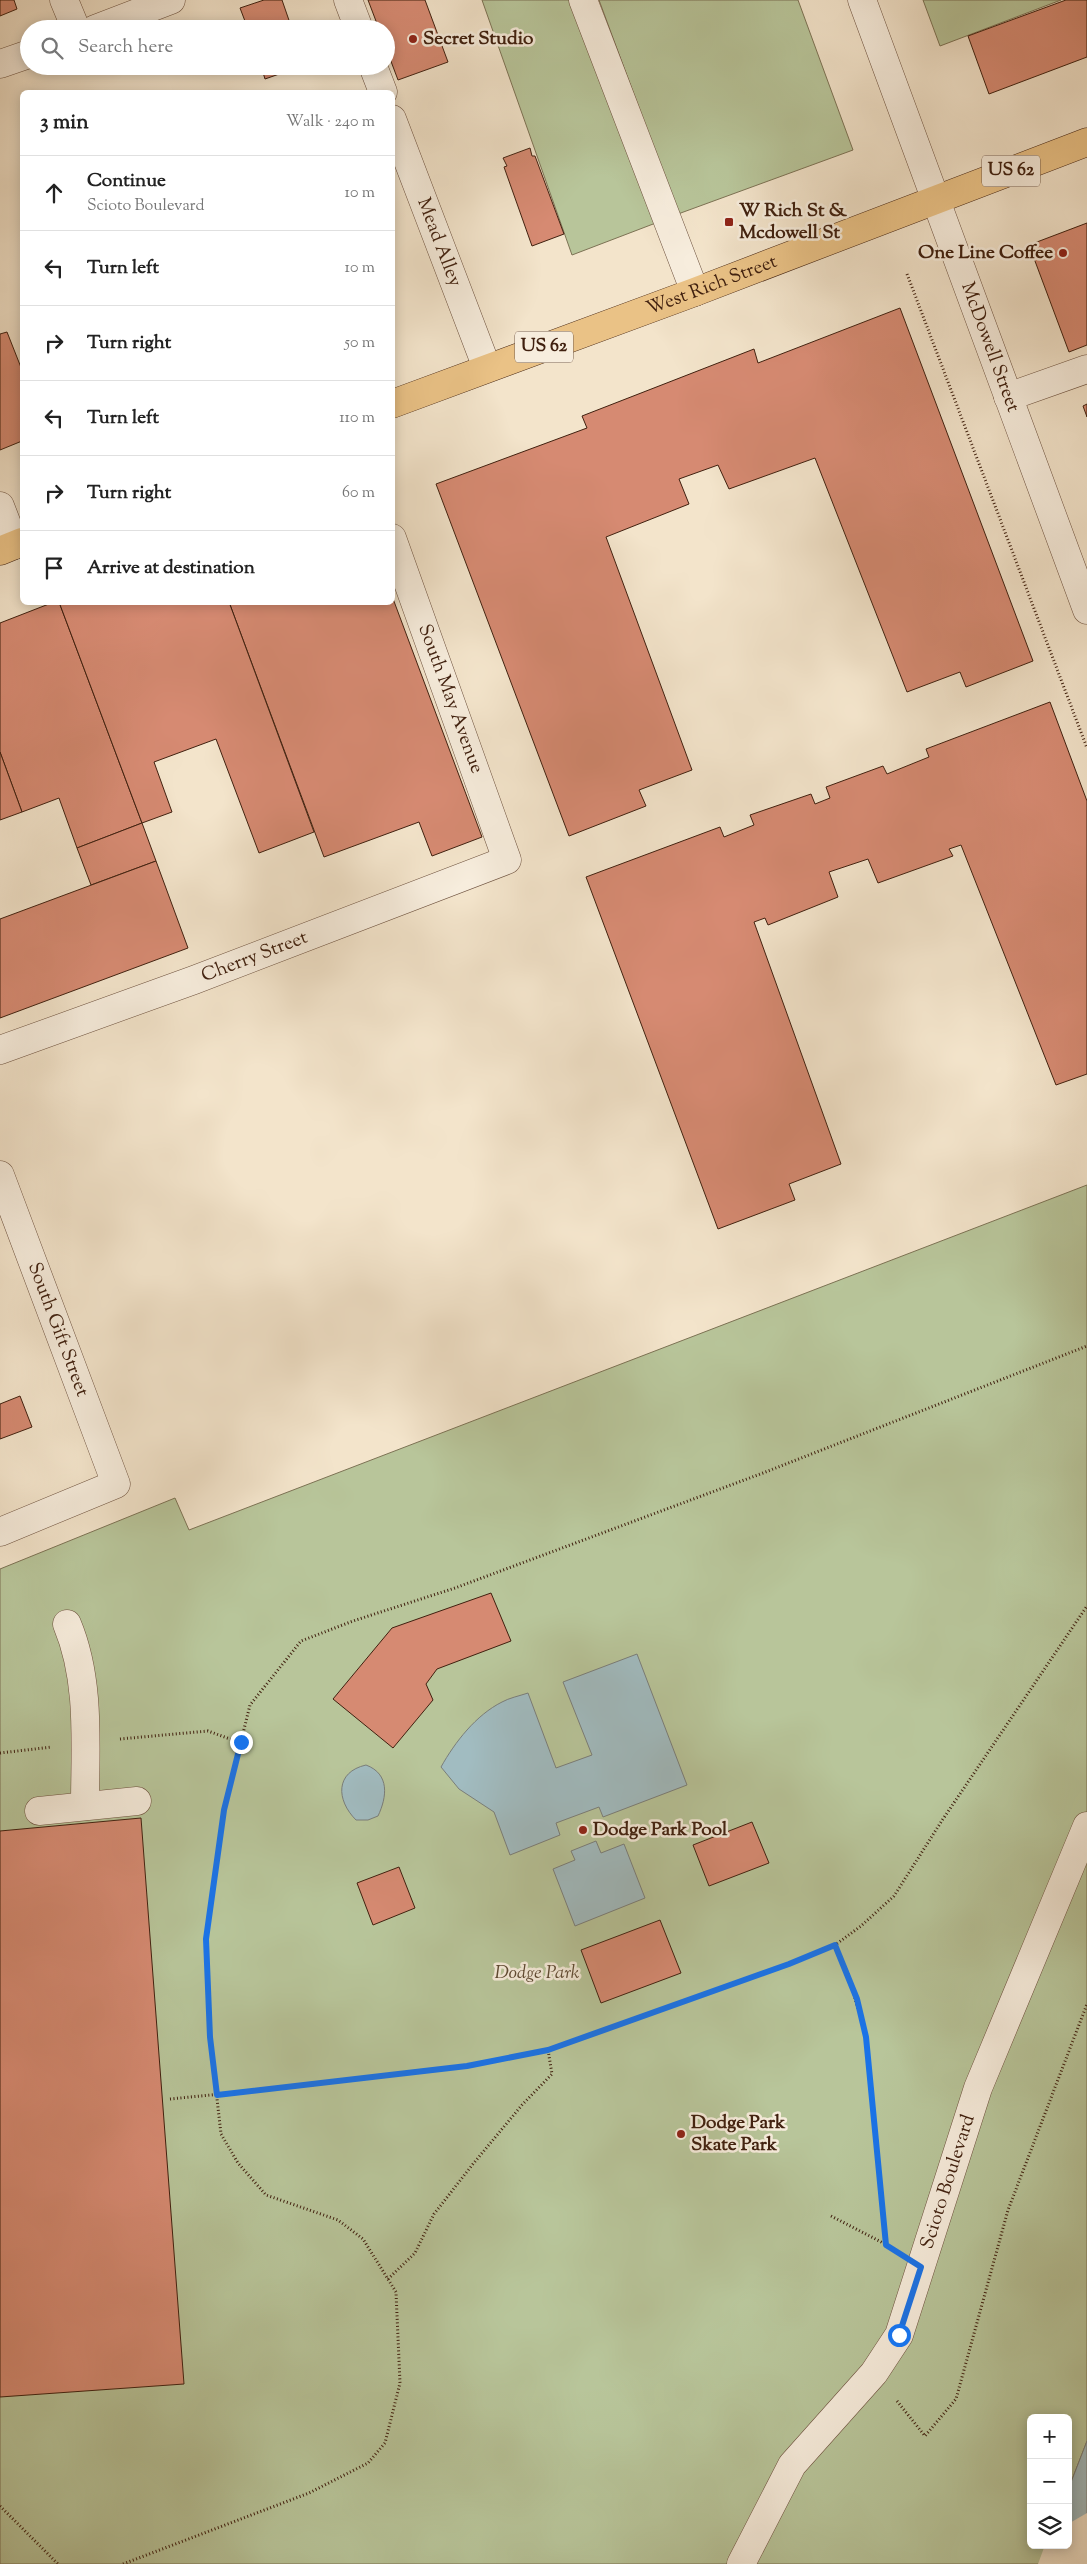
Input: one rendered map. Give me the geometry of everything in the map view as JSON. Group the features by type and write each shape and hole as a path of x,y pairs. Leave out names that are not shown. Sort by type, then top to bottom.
{"main road":[{"name":"West Rich Street","path":"395,403 695,292 1087,142"}],"street":[{"path":"64,0 72,20"},
{"path":"119,20 171,0"},
{"path":"348,0 356,20"},
{"path":"583,0 695,292"},
{"name":"McDowell Street","path":"862,0 1087,610"},
{"path":"0,64 20,57"},
{"path":"376,75 382,90"},
{"name":"Mead Alley","path":"395,127 487,368"},
{"path":"1008,398 1087,369"},
{"path":"0,506 13,546"},
{"name":"South May Avenue","path":"395,546 507,860"},
{"name":"Cherry Street","path":"0,1050 194,980 507,860"},
{"name":"South Gift Street","path":"0,1175 116,1484 0,1532"},
{"path":"67,1624 75,1643 81,1672 85,1716 84,1806"},
{"path":"39,1811 137,1801"},
{"name":"Scioto Boulevard","path":"741,2564 792,2465 874,2373 899,2335 978,2088 1087,1826"}],"path":[{"path":"907,274 1087,748"},
{"path":"124,2564 309,2493 368,2464 385,2443 400,2383 396,2292 363,2239 338,2220 266,2195 238,2164 221,2134 210,2037 206,1939 224,1810 250,1705 301,1641 353,1621 455,1588 763,1472 1087,1346"},
{"path":"170,2099 467,2066 548,2050 789,1964 835,1945 873,1916 894,1896 943,1819 1087,1606"},
{"path":"835,1945 857,1999 866,2037 886,2245"},
{"path":"874,2373 925,2436 956,2399 1008,2210 1087,2004"},
{"path":"388,2279 415,2253 434,2214 473,2164 522,2105 552,2074 548,2050"},
{"path":"831,2216 886,2245 921,2267"},
{"path":"0,2506 58,2564"}],"green space":[{"path":"482,0 581,0 661,221 572,255"},
{"path":"599,0 798,0 853,150 678,214"},
{"path":"923,0 1061,0 940,46"},
{"name":"Dodge Park","path":"1087,1185 1087,2441 1072,2480 1072,2414 1027,2414 1027,2549 1046,2549 1040,2564 0,2564 0,1569 175,1498 189,1530"}],"water":[{"path":"637,1654 687,1785 603,1817 599,1807 556,1823 560,1835 510,1855 494,1812 459,1789 441,1767 467,1730 483,1714 505,1701 528,1693 556,1768 592,1755 563,1682"},
{"path":"366,1765 374,1769 383,1780 383,1801 378,1816 368,1820 356,1820 345,1804 342,1788 344,1780 349,1774"},
{"path":"596,1841 601,1853 624,1844 645,1898 575,1926 553,1869 575,1860 571,1851"},
{"path":"1087,2441 1087,2564 1040,2564 1062,2549 1072,2549 1072,2480"}],"pier":[{"path":"1087,2513 1087,2564 1038,2564 1044,2549 1072,2549 1072,2522"}],"building":[{"path":"0,0 14,0 17,9 0,16"},
{"path":"264,0 282,0 289,20 245,20 240,8"},
{"name":"Secret Studio","path":"368,0 425,0 448,62 398,80 395,72 395,20 376,20"},
{"path":"1066,0 1087,0 1087,57 989,94 968,36"},
{"path":"264,75 276,75 265,79"},
{"path":"530,148 532,156 535,156 564,234 532,246 504,167 507,166 503,158"},
{"path":"1087,223 1087,345 1069,352 1029,245"},
{"path":"900,308 1033,661 966,687 960,672 907,692 815,458 729,489 718,465 679,479 689,504 606,537 692,770 639,790 646,806 569,836 436,484 587,428 582,416 754,349 758,363"},
{"path":"7,332 20,365 20,442 0,450 0,334"},
{"path":"1087,404 1087,417 1083,406"},
{"path":"395,604 482,837 432,856 419,822 324,857 230,605"},
{"path":"46,605 60,605 142,823 77,848 59,798 22,812 0,752 0,623"},
{"path":"60,605 230,605 314,832 259,853 216,739 154,762 172,812 142,823"},
{"path":"1050,702 1087,801 1087,1074 1056,1085 961,845 949,849 953,856 878,883 868,859 829,872 838,897 768,925 765,918 754,922 841,1164 789,1184 795,1200 718,1229 586,877 720,827 724,837 754,825 750,815 811,794 815,804 830,798 826,787 883,766 887,774 929,757 926,749"},
{"path":"0,752 22,812 0,820"},
{"path":"142,823 156,861 91,885 77,848"},
{"path":"156,861 188,948 0,1018 0,919"},
{"path":"20,1396 32,1427 0,1439 0,1404"},
{"path":"491,1593 511,1641 437,1669 426,1684 433,1700 393,1748 333,1699 392,1628"},
{"path":"141,1818 184,2384 0,2397 0,1831"},
{"path":"752,1822 769,1863 709,1886 693,1845"},
{"path":"399,1867 415,1908 373,1925 357,1883"},
{"path":"660,1920 681,1973 601,2003 581,1950"}],"place":[{"name":"Secret Studio","path":"413,39"},
{"name":"W Rich St & Mcdowell St","path":"729,222"},
{"name":"One Line Coffee","path":"1063,253"},
{"name":"Dodge Park Pool","path":"583,1830"},
{"name":"Dodge Park Skate Park","path":"681,2134"}],"route":[{"path":"241,1742 224,1810 206,1939 210,2037 217,2095 467,2066 548,2050 789,1964 835,1945 857,1999 866,2037 882,2187 886,2245 921,2267 899,2335"}]}
